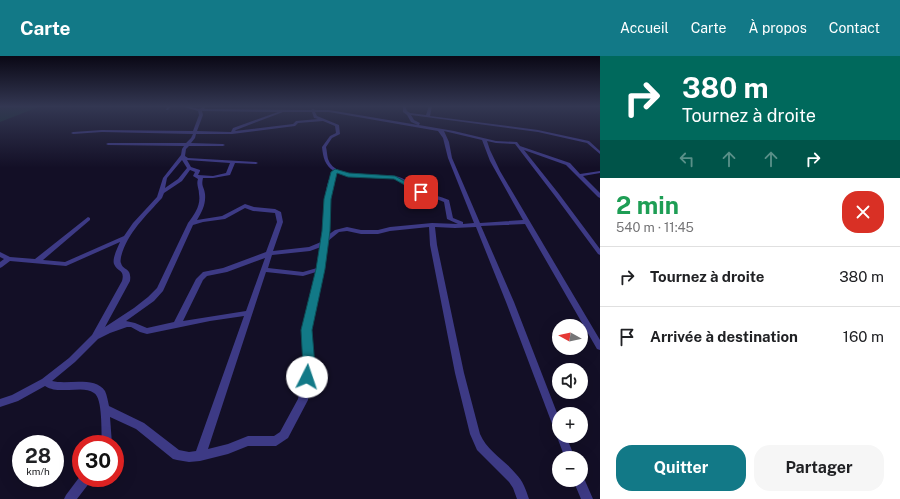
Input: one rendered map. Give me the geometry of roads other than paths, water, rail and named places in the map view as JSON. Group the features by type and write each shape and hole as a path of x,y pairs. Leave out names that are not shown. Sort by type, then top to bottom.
{"street":[{"path":"95,337 126,281 127,275 117,262 120,249 135,224 160,197 166,178 182,156 184,149 192,139 197,127"},
{"path":"232,133 234,129 240,127"},
{"path":"73,133 102,130 232,133 283,127"},
{"path":"337,127 338,134 331,137 324,147 324,153 329,166 348,175 398,178 425,194 447,201 450,219 463,224"},
{"path":"415,127 442,130 500,142 516,143 558,195 563,204 600,253"},
{"path":"432,127 442,130 450,158 478,224 552,413"},
{"path":"504,127 542,132 554,136 588,142 600,153"},
{"path":"192,139 214,132"},
{"path":"484,139 487,149 502,178 519,204 527,222 600,347"},
{"path":"108,144 223,145"},
{"path":"520,147 564,162 580,175 600,196"},
{"path":"182,156 187,159 256,163"},
{"path":"182,156 189,168 198,171 195,176"},
{"path":"195,176 213,178 224,176 228,174 233,162"},
{"path":"161,192 174,186 189,168"},
{"path":"105,409 140,426 177,455 189,457 200,456 228,449 248,442 276,441 284,434 303,400 309,366 306,330 320,269 324,242 327,199 333,175 337,171"},
{"path":"580,175 600,172"},
{"path":"0,403 15,398 45,382 72,360 95,337 137,310 151,299 160,289 191,224 198,216 203,191 199,184 201,178 195,176"},
{"path":"191,224 202,220 223,218 245,206 253,209 276,211 278,212 280,222 200,456"},
{"path":"36,262 88,219"},
{"path":"177,325 202,276 225,270 268,254 310,249 324,242 337,231 347,229 361,232 378,232 390,229 432,225 455,226 463,224 527,222"},
{"path":"432,225 432,238 450,329 462,384 479,443 494,460 508,471 520,487 523,499"},
{"path":"0,254 8,259 66,264 126,237"},
{"path":"0,266 8,259"},
{"path":"263,270 303,274 320,269"},
{"path":"95,337 123,324 131,324 142,331 147,331 195,321 214,319 221,316 248,313"},
{"path":"45,382 53,386 84,386 95,388 101,393 105,409 106,435"},
{"path":"70,499 79,487"},
{"path":"582,487 587,499"}]}
